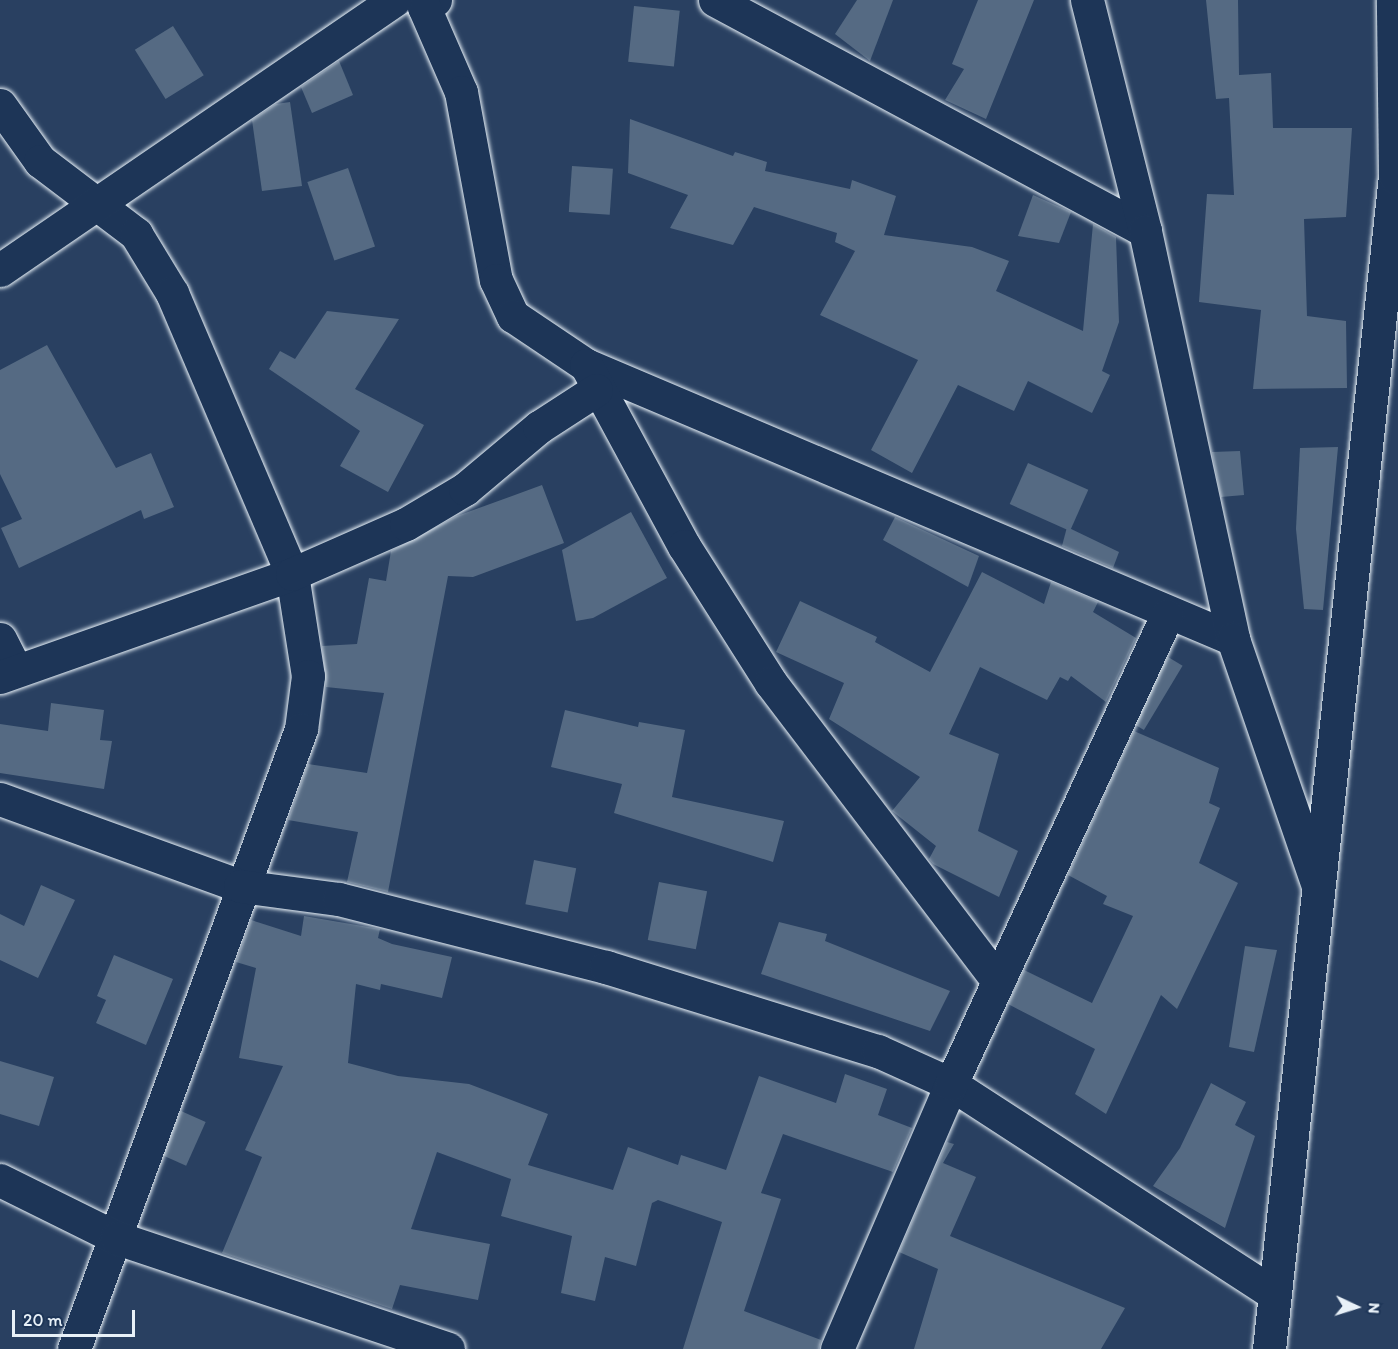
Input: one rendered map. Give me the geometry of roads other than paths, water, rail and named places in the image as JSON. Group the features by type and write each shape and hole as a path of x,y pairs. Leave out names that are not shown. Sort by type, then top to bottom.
{"street":[{"path":"715,0 1145,231"},
{"path":"1087,0 1145,231 1233,639 1321,893"},
{"path":"1269,1349 1321,893 1397,176 1393,0"},
{"path":"0,270 98,201 418,2 461,92 472,135 502,300 513,316 591,377 1167,615 1233,639"},
{"path":"0,105 40,161 98,201 136,234 172,293 292,574 307,702 117,1238 74,1349"},
{"path":"0,639 8,673 292,574 406,524 465,489 539,427 591,377"},
{"path":"591,377 771,683 998,981"},
{"path":"837,1349 951,1084 1167,615"},
{"path":"0,799 240,886 339,899 606,967 878,1051 951,1084 1274,1294"},
{"path":"0,1180 117,1238 448,1349"}]}
